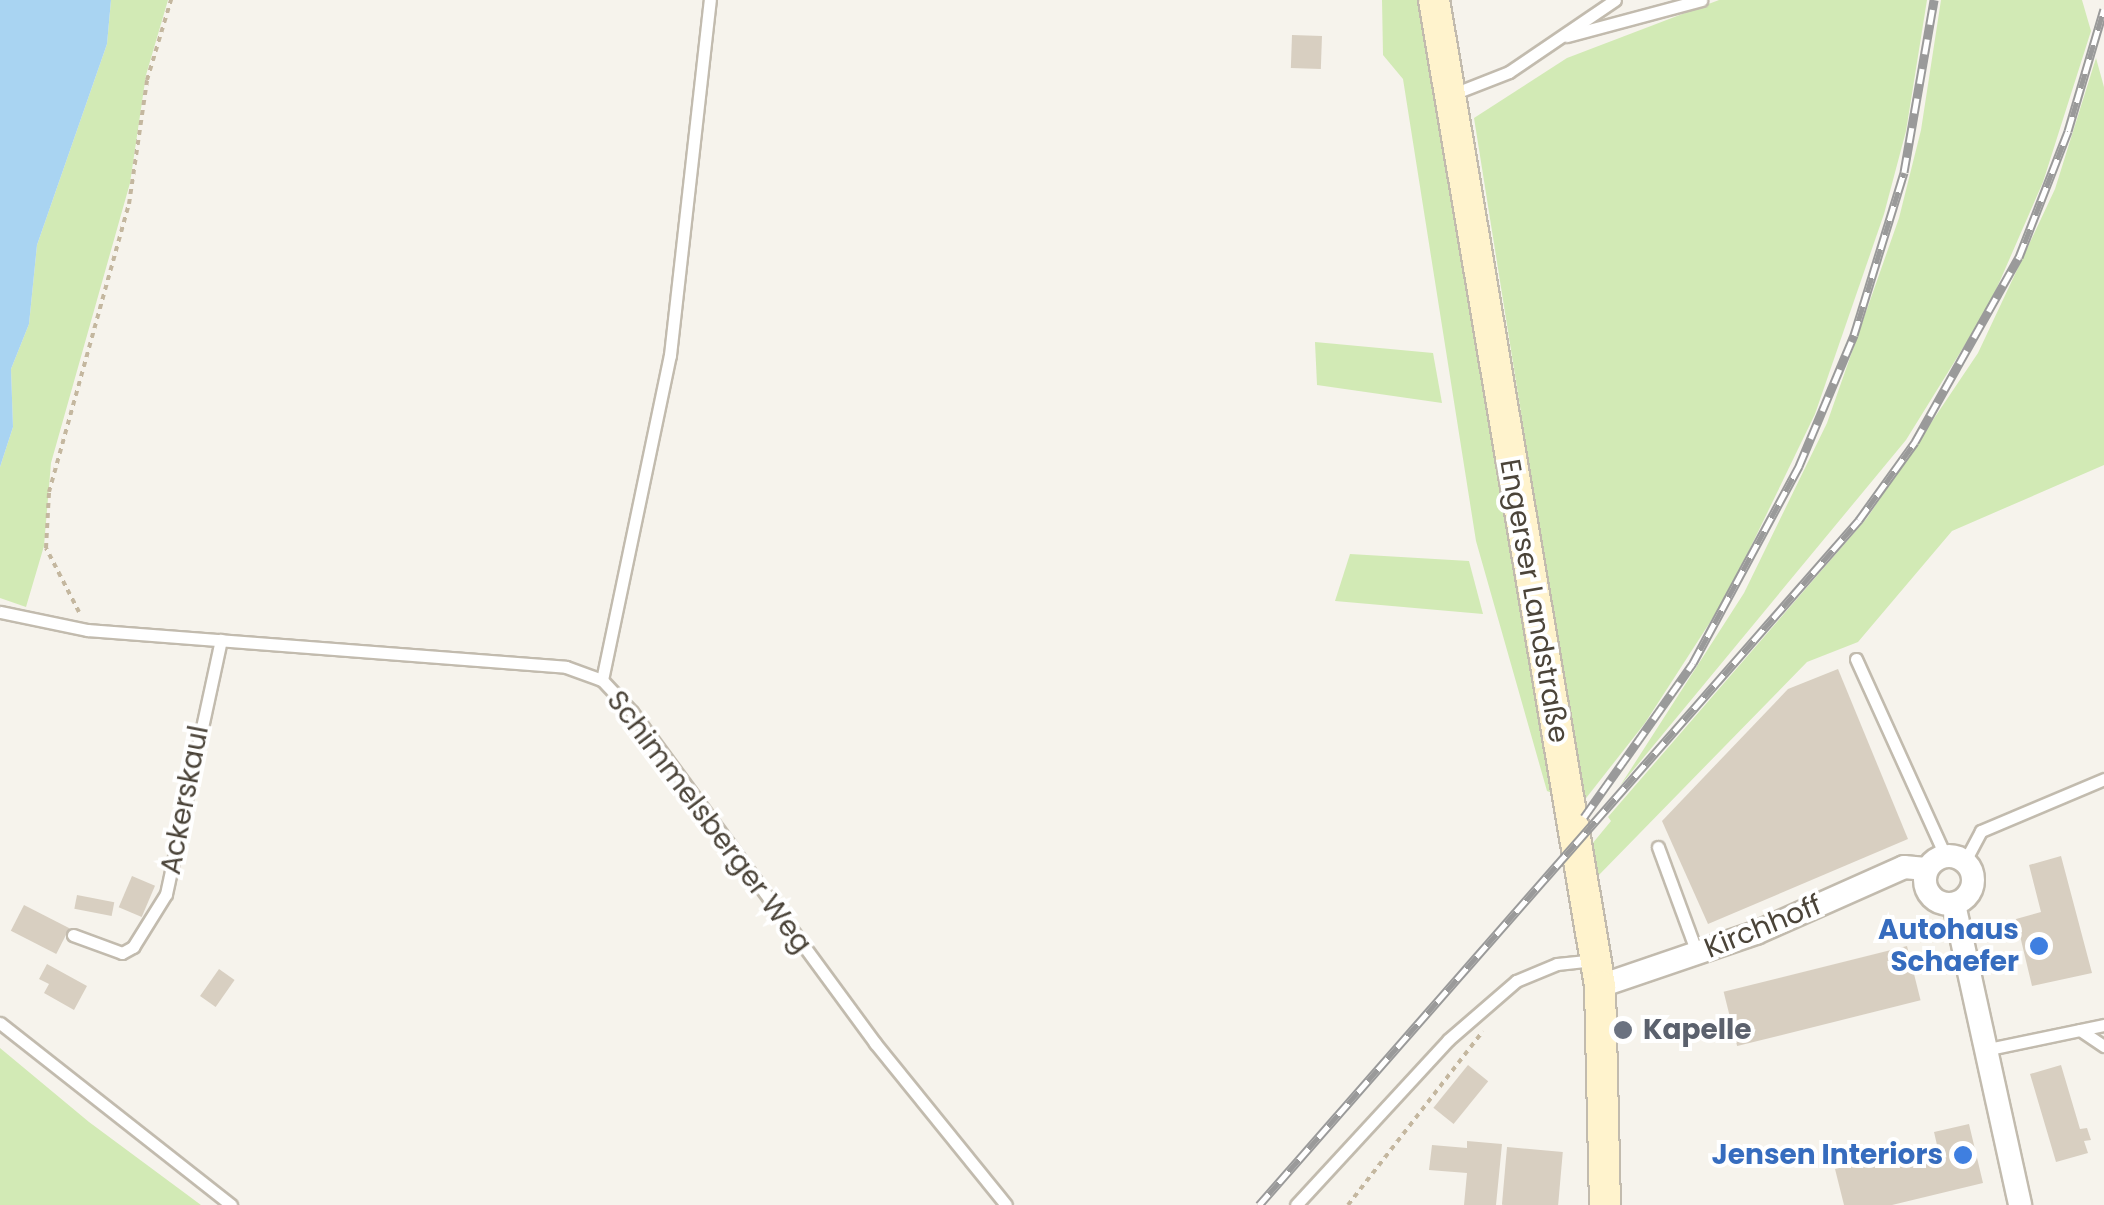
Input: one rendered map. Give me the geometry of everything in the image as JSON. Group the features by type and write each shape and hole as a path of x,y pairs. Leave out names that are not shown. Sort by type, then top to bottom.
{"main road":[{"name":"Engerser Landstraße","path":"1434,0 1597,973 1605,1205"}],"street":[{"name":"Kirchhoff","path":"1597,973 1697,953 1904,868 1945,862"},
{"path":"1945,862 1970,891 1954,904 1930,896 1945,862"},
{"path":"1954,904 2020,1205"}],"lane":[{"path":"602,680 670,354 710,0"},
{"path":"1449,95 1487,84 1615,0"},
{"path":"1558,38 1701,0"},
{"name":"Schimmelsberger Weg","path":"0,612 87,630 566,667 602,680 632,712 874,1043 1006,1205"},
{"name":"Ackerskaul","path":"73,935 122,952 133,947 166,894 221,640"},
{"path":"1856,659 1945,862 1982,831 2104,779"},
{"path":"1658,847 1697,953"},
{"path":"1296,1205 1448,1040 1516,981 1556,964 1597,973"},
{"path":"0,1022 230,1205"},
{"path":"1984,1050 2104,1025"},
{"path":"2080,1030 2104,1046"}],"path":[{"path":"87,630 46,548 49,492 129,204 147,80 171,0"},
{"path":"1348,1205 1491,1020"}],"green space":[{"path":"111,0 168,0 146,75 130,183 51,463 44,546 26,607 0,598 0,467 13,427 11,369 29,324 37,245 107,44"},
{"path":"1382,0 1419,0 1555,794 1547,791 1476,541 1403,79 1383,55"},
{"path":"1719,0 1927,0 1906,131 1884,214 1815,414 1727,596 1645,723 1583,802 1474,118 1567,58"},
{"path":"1941,0 2082,0 2091,31 2043,182 1989,306 1906,440 1620,786 1744,593 1827,423 1899,218 1921,130"},
{"path":"2096,58 2104,87 2104,465 1952,531 1858,642 1807,662 1597,877 1592,844 1611,821 1608,817 1867,518 1978,353 2055,189"},
{"path":"1315,342 1433,353 1442,403 1317,385"},
{"path":"1350,554 1469,561 1483,614 1335,601"},
{"path":"0,1048 89,1122 201,1205 0,1205"}],"water":[{"path":"0,0 111,0 107,44 37,245 29,324 11,369 13,427 0,467"}],"building":[{"path":"1292,35 1322,36 1321,69 1291,68"},
{"path":"1838,669 1908,839 1708,924 1662,821 1788,689"},
{"path":"2061,856 2092,973 2032,986 2016,919 2041,912 2029,865"},
{"path":"132,876 155,886 142,917 119,907"},
{"path":"77,895 114,902 112,916 74,909"},
{"path":"24,905 69,928 56,954 11,931"},
{"path":"1907,946 1921,1000 1737,1046 1724,992"},
{"path":"47,964 87,986 74,1010 44,993 49,984 39,979"},
{"path":"219,969 235,980 216,1007 200,996"},
{"path":"1468,1065 1488,1081 1454,1124 1433,1108"},
{"path":"2061,1065 2080,1129 2087,1128 2091,1140 2084,1141 2088,1153 2056,1162 2030,1074"},
{"path":"1969,1124 1983,1183 1892,1205 1844,1205 1835,1169 1937,1145 1934,1132"},
{"path":"1467,1141 1502,1144 1496,1205 1464,1205 1467,1173 1429,1170 1432,1145 1467,1148"},
{"path":"1507,1147 1563,1152 1558,1205 1502,1205"}],"railway":[{"path":"1584,817 1693,663 1799,466 1854,335 1904,172 1934,0"},
{"path":"1259,1205 1859,520 1915,442 2019,257 2068,131 2104,9"}],"place":[{"name":"Autohaus Schaefer","path":"2039,946"},
{"name":"Kapelle","path":"1623,1030"},
{"name":"Jensen Interiors","path":"1963,1155"}]}
